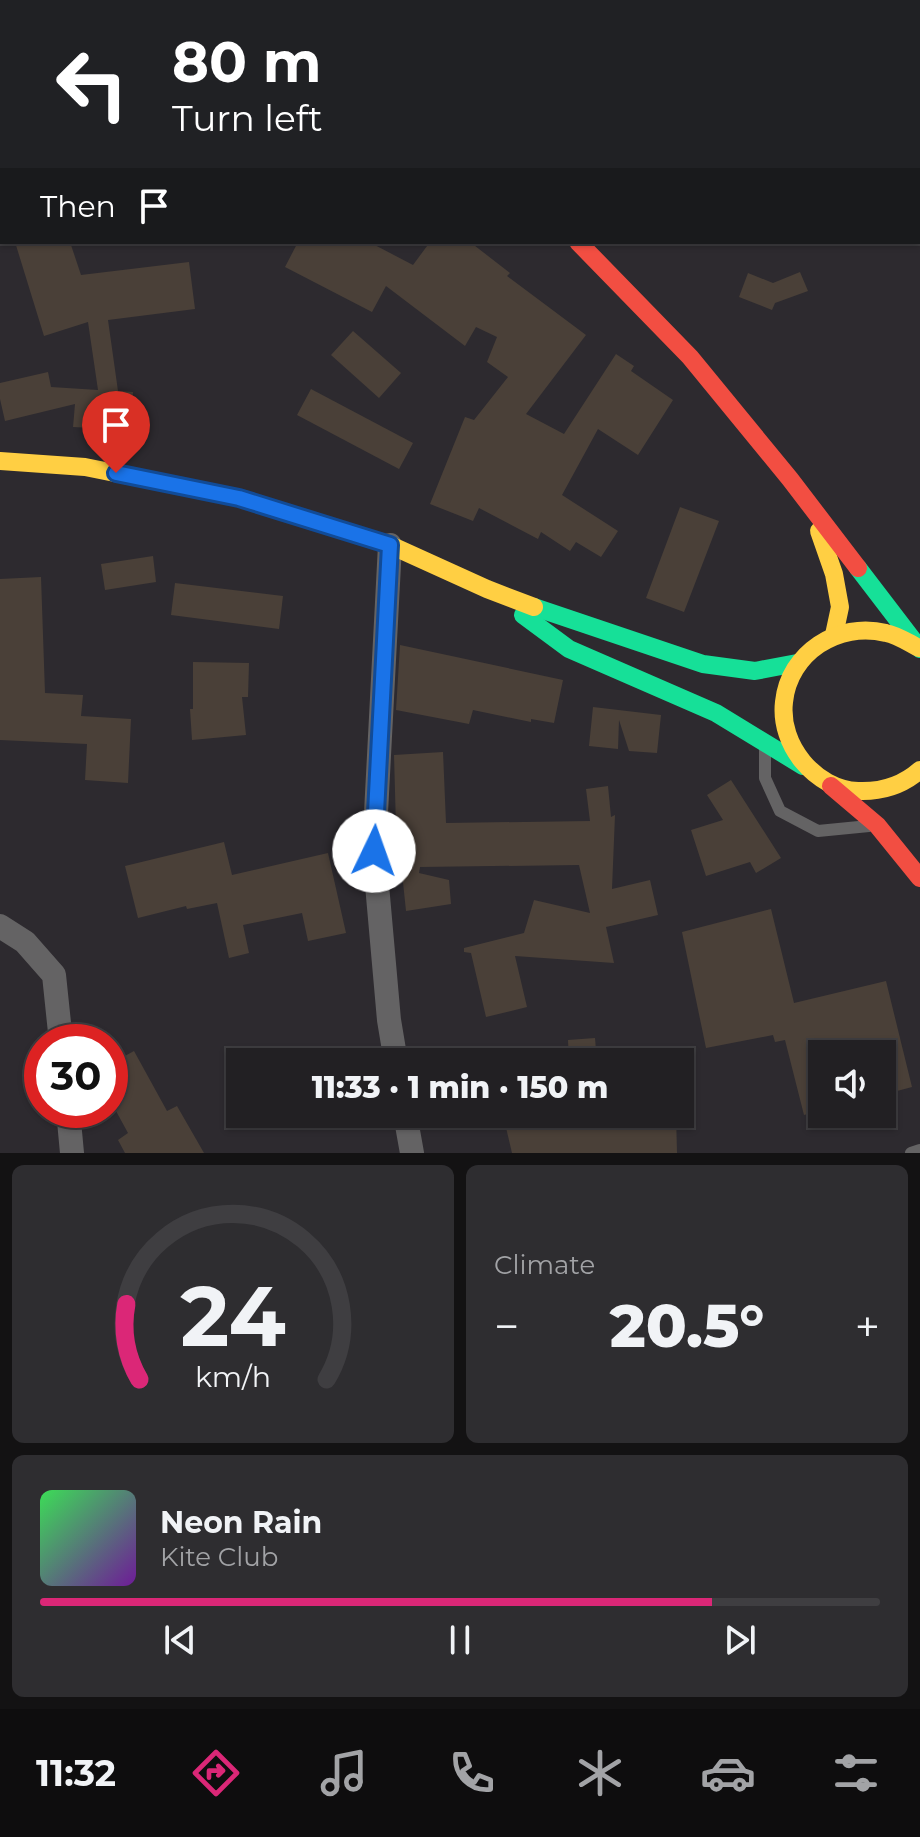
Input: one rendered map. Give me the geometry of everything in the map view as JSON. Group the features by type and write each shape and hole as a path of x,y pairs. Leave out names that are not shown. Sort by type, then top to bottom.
{"main road":[{"path":"580,244 690,357 790,479 920,649"},
{"path":"0,461 85,467 239,498 390,545 487,589 703,664 755,671 797,663"},
{"path":"790,479 821,536 834,574 840,607 834,635"},
{"path":"487,589 569,649 716,713 809,770 877,825 920,878"},
{"path":"809,770 794,752 785,731 783,707 787,684 797,663 813,647 834,635 856,629 879,629 902,637 920,649"},
{"path":"828,783 850,790 874,791 896,785 920,770"}],"street":[{"path":"390,545 374,851 394,1048"},
{"path":"0,926 25,942 54,975 59,1024"},
{"path":"70,1128 72,1153"},
{"path":"408,1128 412,1153"}],"lane":[{"path":"765,743 765,778 780,811 818,831 877,825"},
{"path":"911,1153 920,1150"}],"building":[{"path":"16,244 71,244 81,275 189,262 195,309 108,320 118,391 133,392 131,430 73,427 75,404 5,421 0,383 48,372 51,387 98,390 88,322 44,336"},
{"path":"297,244 373,244 413,265 429,244 473,244 510,273 507,276 586,335 526,414 564,434 616,354 634,366 631,371 673,400 638,455 598,429 562,495 618,531 601,557 576,542 570,551 541,532 538,539 479,508 473,521 430,504 465,417 474,420 508,377 487,362 497,337 476,327 465,346 386,286 372,312 285,267"},
{"path":"800,272 808,291 775,303 772,310 739,297 748,273 773,283"},
{"path":"353,331 401,373 379,398 331,355"},
{"path":"311,389 413,443 399,469 297,415"},
{"path":"680,507 719,521 684,612 646,598"},
{"path":"153,556 156,582 105,590 101,564"},
{"path":"41,577 45,693 83,695 81,716 131,719 128,783 85,780 87,744 0,740 0,579"},
{"path":"175,583 283,596 279,629 171,615"},
{"path":"400,645 563,680 554,723 531,719 531,722 473,710 469,724 396,710"},
{"path":"193,662 249,663 248,697 242,697 246,735 192,740"},
{"path":"593,707 661,715 657,753 629,751 619,720 618,749 589,746"},
{"path":"443,752 446,823 590,821 586,789 608,786 611,817 615,815 612,889 650,880 658,915 606,927 614,963 515,956 527,1007 486,1017 471,953 464,952 464,948 524,933 534,900 590,913 579,865 420,867 419,873 449,880 451,904 406,911 401,863 397,863 394,755"},
{"path":"731,780 781,858 756,873 750,862 706,876 691,830 723,820 707,795"},
{"path":"224,842 232,875 328,853 346,933 308,941 302,913 243,925 249,953 229,958 217,903 187,909 186,906 138,918 125,866"},
{"path":"771,909 794,1003 886,981 912,1087 896,1091 896,1040 808,1040 808,1114 804,1115 785,1040 775,1042 773,1035 706,1048 682,932"},
{"path":"595,1038 596,1048 568,1048 568,1040"},
{"path":"134,1051 167,1111 177,1106 204,1153 125,1153 118,1140 128,1133 125,1128 128,1128 128,1054"},
{"path":"506,1128 676,1128 677,1153 512,1153"}],"traffic: fast":[{"path":"858,568 920,649"},
{"path":"534,607 703,664 755,671 797,663"},
{"path":"523,615 569,649 716,713 803,766"}],"traffic: slow":[{"path":"0,461 85,467 239,498 390,545 534,607"},
{"path":"819,531 834,574 840,607 834,635"},
{"path":"919,648 899,637 868,631 834,637 806,655 795,669 788,684 784,718 787,734 803,762 814,773 842,788 858,791 883,789 899,784 920,770"}],"traffic: jam":[{"path":"580,244 690,357 858,568"},
{"path":"831,786 877,825 920,878"}],"route":[{"path":"116,473 239,498 390,545 374,851"}]}
